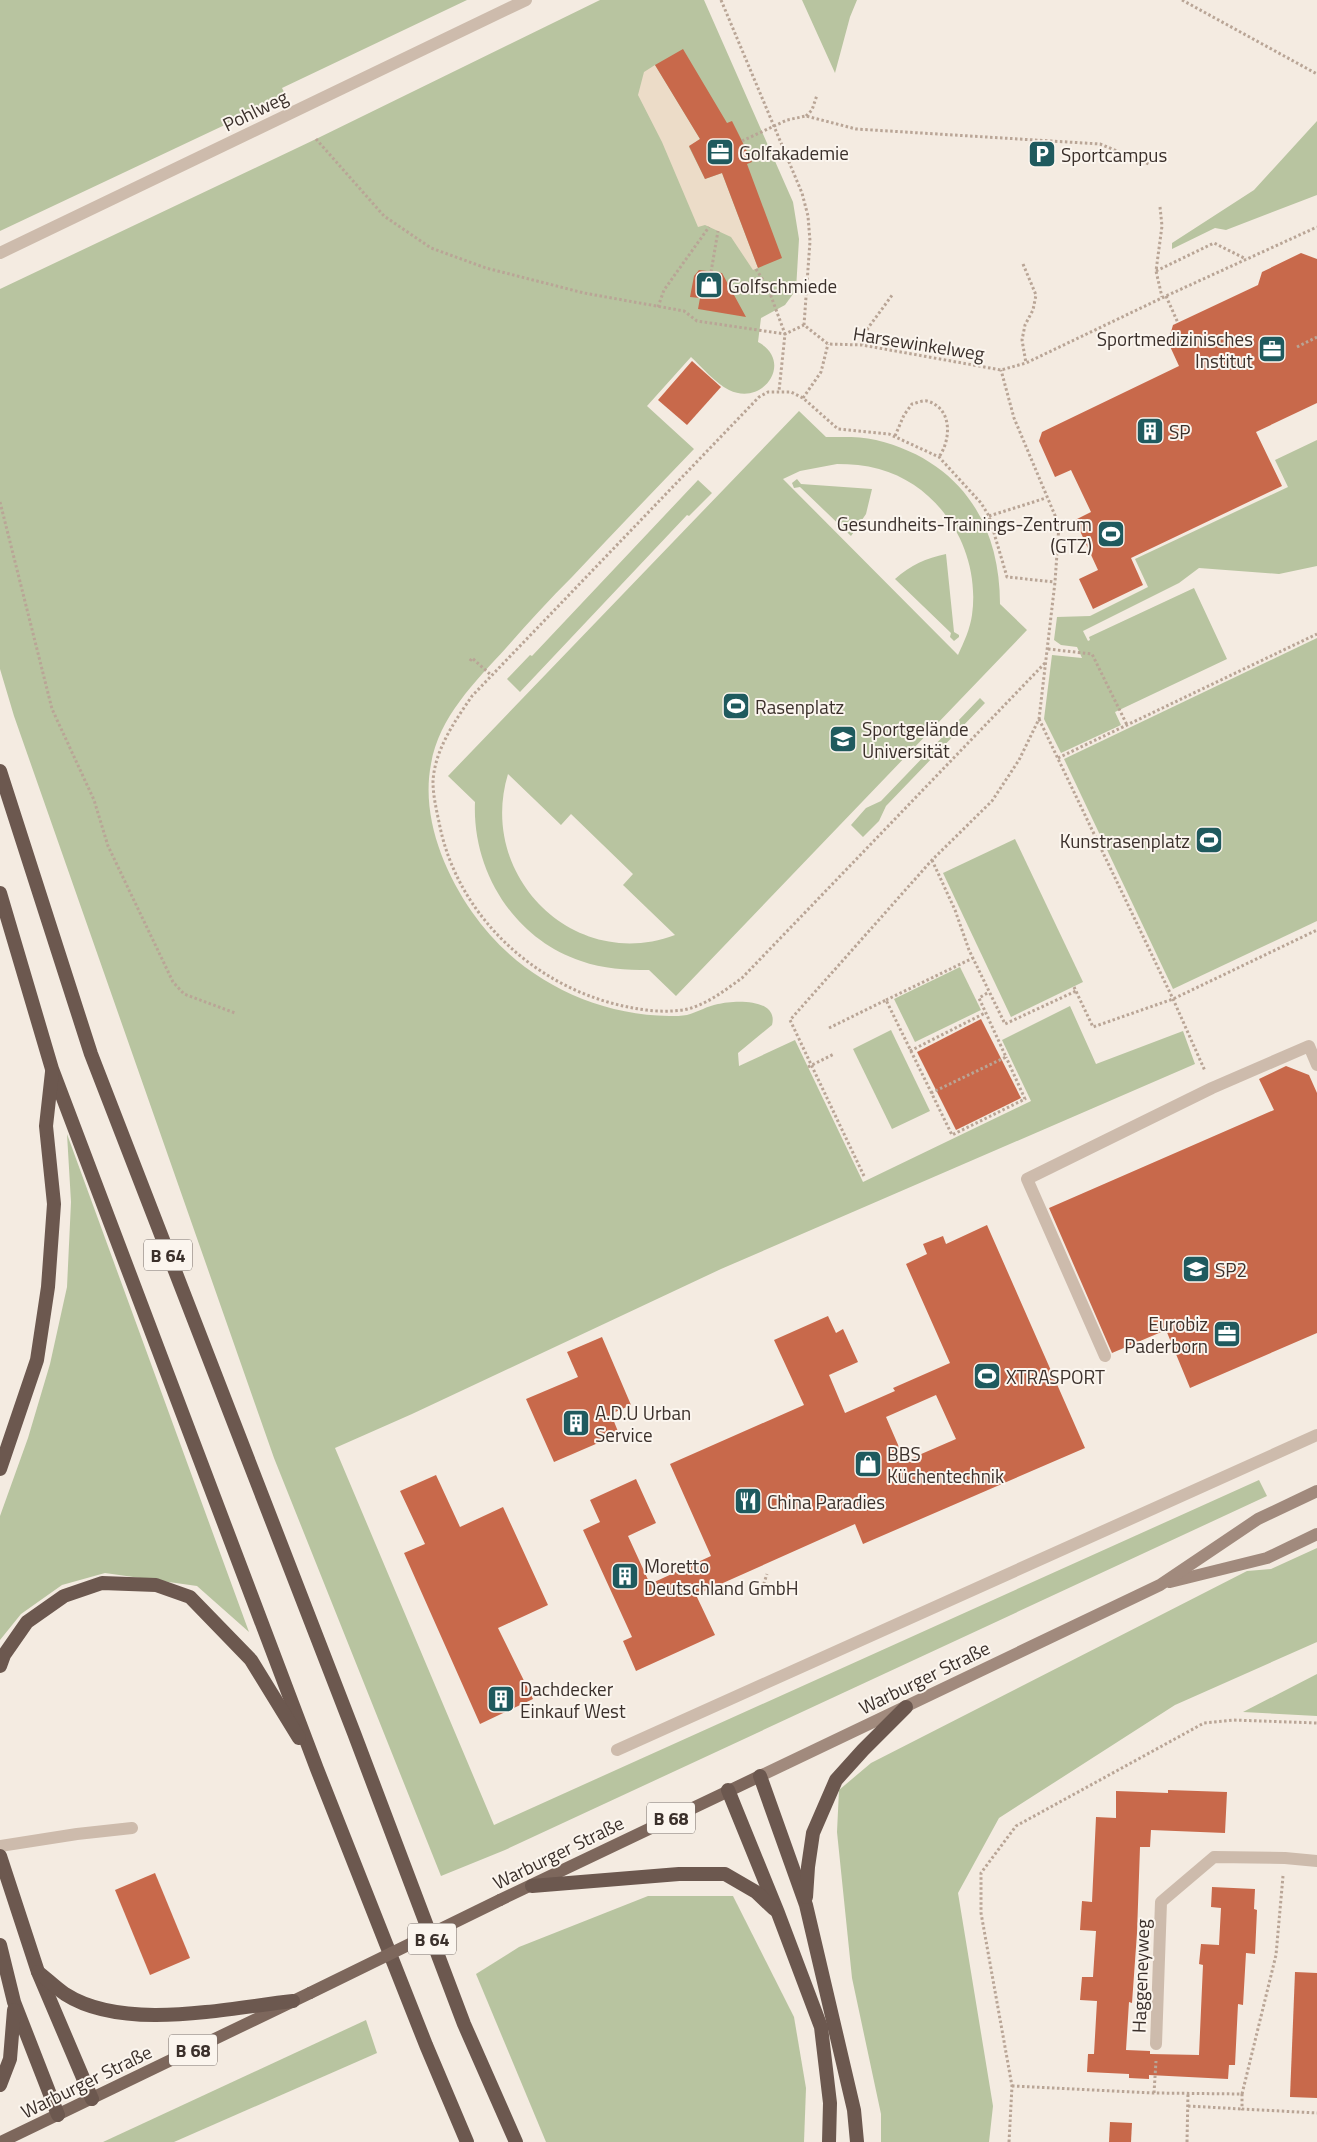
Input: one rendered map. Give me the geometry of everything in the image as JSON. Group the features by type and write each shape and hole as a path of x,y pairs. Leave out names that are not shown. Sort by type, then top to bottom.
{"highway":[{"name":"B 64","path":"0,770 91,1054 347,1714 464,2024 516,2142"},
{"name":"B 64","path":"0,894 52,1069 317,1769 426,2045 467,2142"},
{"path":"0,1469 37,1360 48,1287 54,1204 46,1126 52,1069"},
{"path":"0,1666 4,1655 27,1622 64,1596 102,1583 156,1584 190,1597 251,1660 317,1769"},
{"path":"806,1905 808,1867 814,1833 836,1780 906,1707"},
{"path":"760,1776 806,1905 854,2110 857,2142"},
{"path":"728,1790 778,1913 821,2027 830,2103 829,2142"},
{"path":"0,1856 38,1972 92,2099"},
{"path":"532,1886 679,1874 725,1874 756,1892 778,1913"},
{"path":"0,1945 14,2002 58,2116"},
{"path":"38,1972 65,1994 95,2007 127,2014 160,2016 294,2001"},
{"path":"0,2085 10,2059 14,2036 14,2002"}],"main road":[{"name":"Warburger Straße","path":"1,2142 728,1790 1160,1585 1258,1519 1317,1491"},
{"name":"Warburger Straße","path":"1160,1585 1267,1558 1317,1534"}],"street":[{"name":"Pohlweg","path":"0,253 526,0"},
{"path":"1105,1356 1027,1179 1212,1088 1309,1046 1317,1065"},
{"path":"617,1750 1317,1435"},
{"path":"0,1846 132,1828"},
{"name":"Haggeneyweg","path":"1156,2044 1161,1902 1214,1857 1285,1858 1317,1862"}],"path":[{"path":"316,139 384,216 431,248 486,268 584,293 684,310 697,321 785,334 804,325 810,241 808,216 802,193 775,125 721,0"},
{"path":"1182,0 1317,74"},
{"path":"806,116 812,110 817,95"},
{"path":"742,141 787,120 806,116 856,129 1100,144 1149,164"},
{"path":"1160,207 1162,226 1156,271 1164,297 1178,323"},
{"path":"658,307 664,290 709,227"},
{"name":"Harsewinkelweg","path":"804,325 828,344 862,344 1001,370 1026,363 1317,227"},
{"path":"711,272 718,231"},
{"path":"1156,271 1214,242 1247,259"},
{"path":"1023,264 1036,294 1033,310 1025,325 1022,340 1026,363"},
{"path":"756,269 768,288 785,334 779,391"},
{"path":"862,344 868,328 893,294"},
{"path":"1297,347 1317,336"},
{"path":"803,398 821,372 828,344"},
{"path":"864,1176 809,1066 790,1020 932,860 992,801 1019,760 1039,719 1055,582 1059,525 1046,498 1014,418 1001,370"},
{"path":"1045,663 742,978 713,999 684,1009 660,1011 637,1009 599,1000 560,984 529,964 503,941 477,910 454,874 442,839 433,780 437,762 450,731 472,696 759,397 768,392 791,392 803,398 838,429 890,434 939,457 981,503 989,516 1007,577 1055,582"},
{"path":"895,436 904,415 912,404 926,400 937,406 947,418 949,430 946,447 939,457"},
{"path":"989,516 1046,498"},
{"path":"0,502 52,709 94,800 108,846 173,982 184,994 235,1013"},
{"path":"1058,758 1317,634"},
{"path":"1048,649 1092,654 1127,725"},
{"path":"470,661 472,658 491,675"},
{"path":"1039,719 1173,999 1212,1088"},
{"path":"932,860 955,910 973,958 1005,1024 1076,991"},
{"path":"1074,987 1093,1027 1173,999 1317,930"},
{"path":"829,1028 973,958"},
{"path":"886,1000 952,1135 1025,1099 979,998 989,992"},
{"path":"910,1051 986,1013"},
{"path":"809,1066 834,1054"},
{"path":"931,1093 1006,1057"},
{"path":"762,1589 768,1574"},
{"path":"1008,2142 1012,2086 981,1914 981,1873 1016,1826 1204,1723 1234,1720 1317,1723"},
{"path":"1242,2109 1242,2094 1276,1955 1285,1858"},
{"path":"1154,2093 1156,2044"},
{"path":"1012,2086 1154,2093 1242,2094"},
{"path":"1187,2142 1188,2093"},
{"path":"1188,2106 1317,2113"}],"green space":[{"path":"0,0 467,0 282,88 286,96 0,231"},
{"path":"600,0 704,0 793,202 799,239 796,290 785,305 761,318 758,342 769,350 774,360 774,370 770,380 763,387 753,392 742,394 729,390 714,379 691,357 647,406 694,449 530,621 471,687 450,716 435,747 431,764 429,803 437,841 452,878 462,896 490,935 510,955 533,973 558,988 584,1000 640,1014 669,1016 687,1015 725,1003 744,1002 762,1005 769,1010 772,1016 772,1025 738,1053 739,1066 795,1040 863,1182 1031,1101 1002,1040 1070,1006 1096,1064 1183,1031 1195,1064 721,1269 412,1414 335,1448 494,1825 1259,1480 1267,1496 505,1850 441,1876 274,1458 14,716 0,669 0,289 316,139"},
{"path":"802,0 857,0 850,17 835,73"},
{"path":"1317,121 1317,195 1226,230 1215,228 1172,249 1172,243 1254,190"},
{"name":"Rasenplatz","path":"799,411 826,437 870,439 905,449 930,462 951,479 969,498 982,521 992,546 998,574 1000,604 1027,630 676,996 649,970 615,969 581,961 557,951 536,937 517,919 502,899 490,877 481,853 476,828 475,802 448,776","holes":["837,464 879,469 901,478 921,490 938,506 952,524 963,545 970,568 973,591 971,620 958,655 783,479 800,471","508,774 561,825 571,814 633,874 623,885 675,935 638,943 602,940 570,928 542,907 521,880 507,848 502,812"]},
{"path":"1317,440 1317,566 1279,574 1199,568 1179,583 1083,631 1088,641 1090,640 1089,637 1194,588 1227,659 1115,712 1121,725 1061,753 1044,719 1052,655 1082,658 1077,647 1061,645 1054,640 1057,617 1090,616 1148,587 1135,559 1288,487 1275,460"},
{"path":"797,479 801,484 872,489 866,514 851,536 800,487 794,488 792,483"},
{"path":"698,480 712,493 689,516 687,515 520,692 507,679 530,655 532,656"},
{"path":"946,554 954,632 959,635 954,641 950,637 951,633 895,579 919,563"},
{"name":"Kunstrasenplatz","path":"1317,638 1317,921 1173,989 1064,759"},
{"path":"980,698 985,703 886,806 879,821 863,837 851,825 866,808 881,801"},
{"path":"1015,839 1083,982 1011,1017 943,873"},
{"path":"960,967 981,1010 915,1042 894,999"},
{"path":"891,1030 930,1111 892,1129 853,1049"},
{"path":"67,1134 249,1632 197,1586 105,1573 62,1585 21,1614 0,1640 0,1516 28,1438 50,1364 67,1287 71,1202"},
{"path":"1317,1548 1317,1642 1175,1705 999,1818 958,1893 993,2106 989,2142 881,2142 881,2114 852,1978 837,1832 839,1790 871,1763 1247,1571 1271,1569"},
{"path":"1317,1674 1317,1716 1243,1712"},
{"path":"648,1896 733,1896 794,2017 806,2088 804,2142 546,2142 476,1974 519,1947"},
{"path":"366,2020 377,2053 174,2142 103,2142"}],"shaded area":[{"path":"655,65 700,139 689,147 705,179 722,173 758,268 753,270 731,237 705,225 698,227 662,142 638,95 644,72"}],"building":[{"path":"683,49 727,123 732,121 752,162 747,164 782,258 758,268 722,173 705,179 689,146 700,139 655,65"},
{"name":"SP","path":"1301,253 1317,259 1317,403 1256,432 1282,486 1131,558 1143,585 1093,609 1079,579 1098,570 1075,520 1091,512 1071,470 1055,477 1039,441 1042,432 1179,366 1168,342 1173,325 1258,285 1262,272"},
{"path":"699,270 722,273 746,317 698,309 700,298 690,297 694,276"},
{"path":"692,361 721,387 687,425 658,400"},
{"path":"981,1019 1021,1098 956,1130 917,1052"},
{"name":"SP2","path":"1286,1066 1309,1075 1317,1093 1317,1333 1190,1388 1166,1330 1112,1353 1049,1208 1274,1110 1259,1079"},
{"path":"987,1225 1085,1448 863,1544 855,1524 696,1595 715,1635 636,1671 623,1641 632,1637 583,1530 600,1522 590,1500 636,1479 656,1523 628,1536 650,1584 711,1556 670,1464 804,1405 774,1340 828,1316 836,1333 843,1329 858,1362 829,1375 845,1413 895,1391 893,1388 950,1363 906,1264 927,1254 923,1244 943,1236 946,1244","holes":["936,1395 956,1439 905,1461 886,1417"]},
{"name":"A.D.U Urban Service","path":"602,1337 631,1405 611,1414 619,1434 554,1462 526,1399 578,1377 567,1352"},
{"path":"436,1475 460,1527 503,1507 548,1605 498,1628 533,1699 480,1724 404,1553 425,1544 400,1491"},
{"path":"1168,1790 1227,1792 1225,1833 1151,1830 1150,1847 1140,1847 1137,1933 1132,2003 1129,2002 1126,2050 1150,2051 1150,2054 1199,2055 1203,1965 1199,1964 1201,1944 1219,1945 1221,1908 1211,1907 1212,1887 1255,1889 1254,1909 1257,1910 1255,1954 1246,1953 1243,2005 1238,2004 1235,2065 1229,2065 1228,2079 1149,2075 1149,2079 1129,2078 1129,2074 1087,2072 1088,2054 1094,2054 1097,2001 1080,2000 1082,1977 1093,1977 1096,1931 1080,1930 1082,1901 1092,1902 1096,1817 1116,1818 1116,1791 1168,1793"},
{"path":"155,1873 190,1958 150,1975 115,1890"},
{"path":"1295,1972 1317,1973 1317,2098 1290,2097"},
{"path":"1110,2122 1132,2123 1131,2142 1109,2142"}],"place":[{"name":"Golfakademie","path":"720,152"},
{"name":"Sportcampus","path":"1042,154"},
{"name":"Golfschmiede","path":"709,285"},
{"name":"Sportmedizinisches Institut","path":"1272,349"},
{"name":"SP","path":"1150,431"},
{"name":"Gesundheits-Trainings-Zentrum (GTZ)","path":"1111,534"},
{"name":"Rasenplatz","path":"736,706"},
{"name":"Sportgelände Universität","path":"843,739"},
{"name":"Kunstrasenplatz","path":"1209,840"},
{"name":"SP2","path":"1196,1269"},
{"name":"Eurobiz Paderborn","path":"1227,1334"},
{"name":"XTRASPORT","path":"987,1376"},
{"name":"A.D.U Urban Service","path":"576,1423"},
{"name":"BBS Küchentechnik","path":"868,1464"},
{"name":"China Paradies","path":"748,1501"},
{"name":"Moretto Deutschland GmbH","path":"625,1576"},
{"name":"Dachdecker Einkauf West","path":"501,1699"}]}
